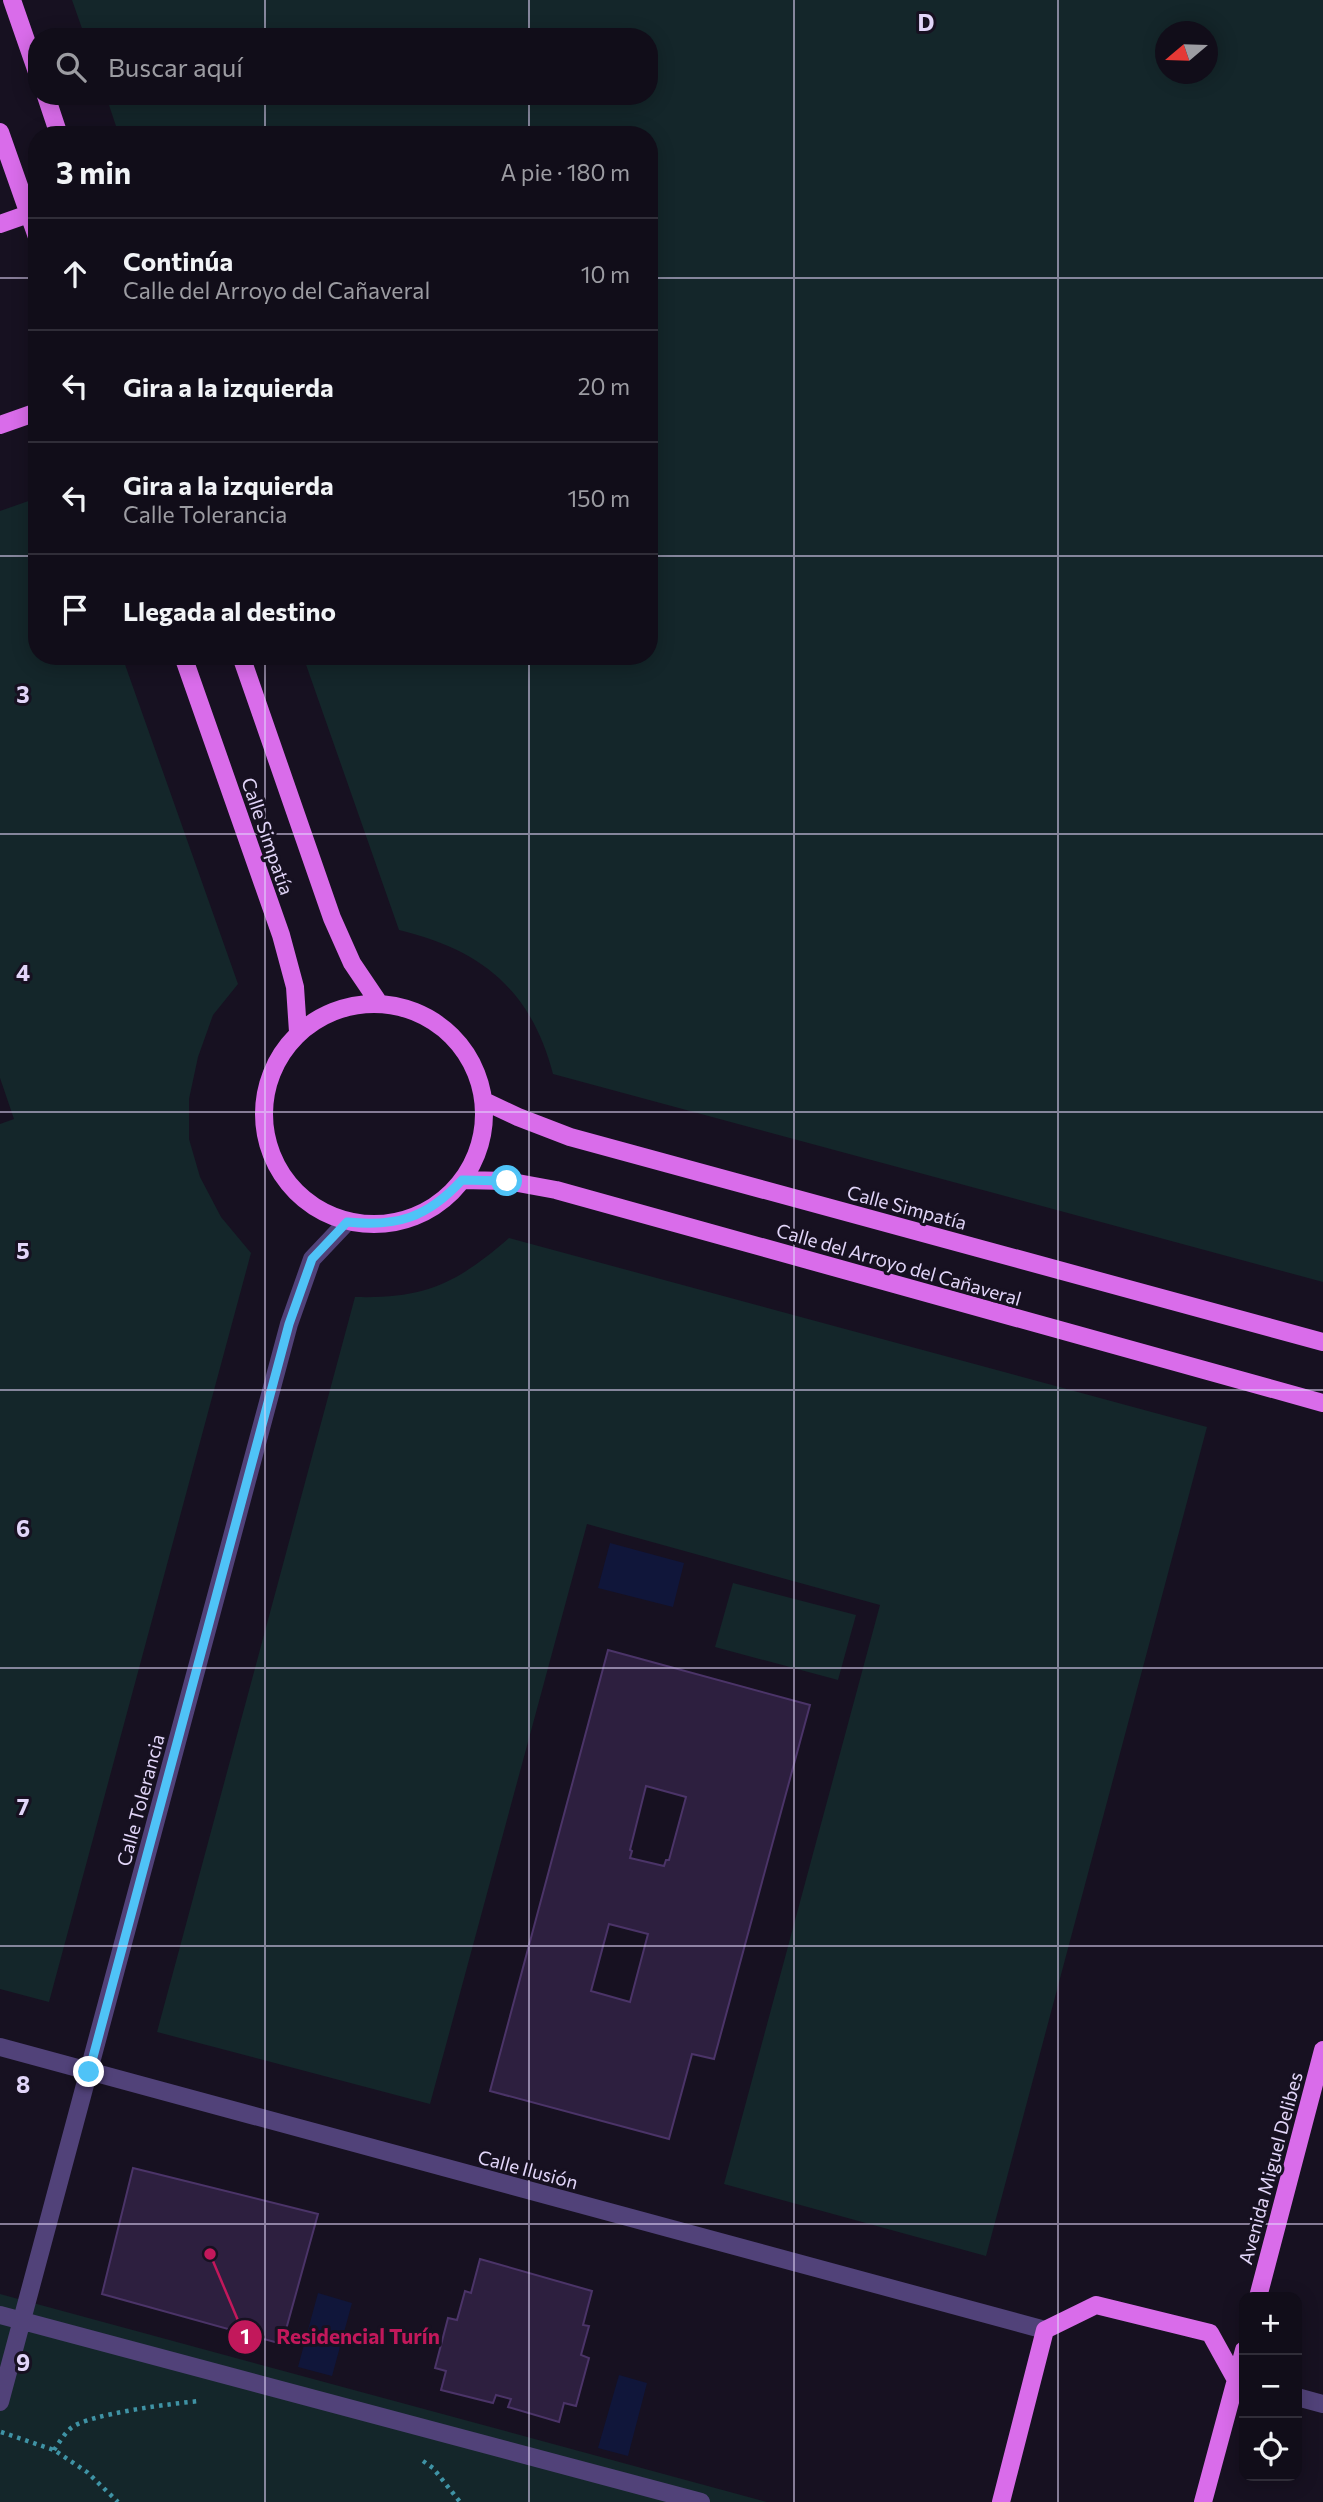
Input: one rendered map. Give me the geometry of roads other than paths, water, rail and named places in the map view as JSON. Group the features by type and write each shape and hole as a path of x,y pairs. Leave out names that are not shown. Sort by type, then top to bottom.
{"main road":[{"path":"12,0 28,46"},
{"path":"49,105 57,126"},
{"path":"0,132 28,200"},
{"path":"0,224 28,214"},
{"path":"0,425 28,415"},
{"name":"Calle Simpatía","path":"186,665 281,935 295,987 298,1032"},
{"name":"Calle Simpatía","path":"244,665 332,918 352,962 379,1003"},
{"path":"379,1003 404,1007 428,1017 449,1032 466,1052 484,1101 483,1129 476,1156 462,1180 444,1199 423,1213 399,1222 347,1222 323,1212 301,1197 283,1177 270,1154 264,1129 263,1102 269,1076 281,1052 298,1032 322,1015 349,1005 379,1003"},
{"name":"Calle Simpatía","path":"484,1101 570,1137 1323,1342"},
{"name":"Calle del Arroyo del Cañaveral","path":"462,1180 507,1181 556,1190 1323,1403"},
{"name":"Avenida Miguel Delibes","path":"1259,2292 1323,2050"},
{"path":"1001,2502 1045,2330 1096,2305 1210,2333 1239,2379"},
{"path":"1203,2502 1239,2384"}],"street":[{"name":"Calle Tolerancia","path":"0,2402 289,1324 312,1259 347,1222"},
{"name":"Calle Ilusión","path":"0,2047 1045,2330"},
{"path":"0,2315 701,2502"},
{"path":"1302,2398 1323,2404"}],"water":[{"path":"610,1543 684,1563 673,1607 598,1588"},
{"path":"318,2293 352,2303 332,2376 298,2367"},
{"path":"619,2375 647,2383 628,2456 598,2448"}],"place":[{"name":"Residencial Turín","path":"210,2254"}]}
